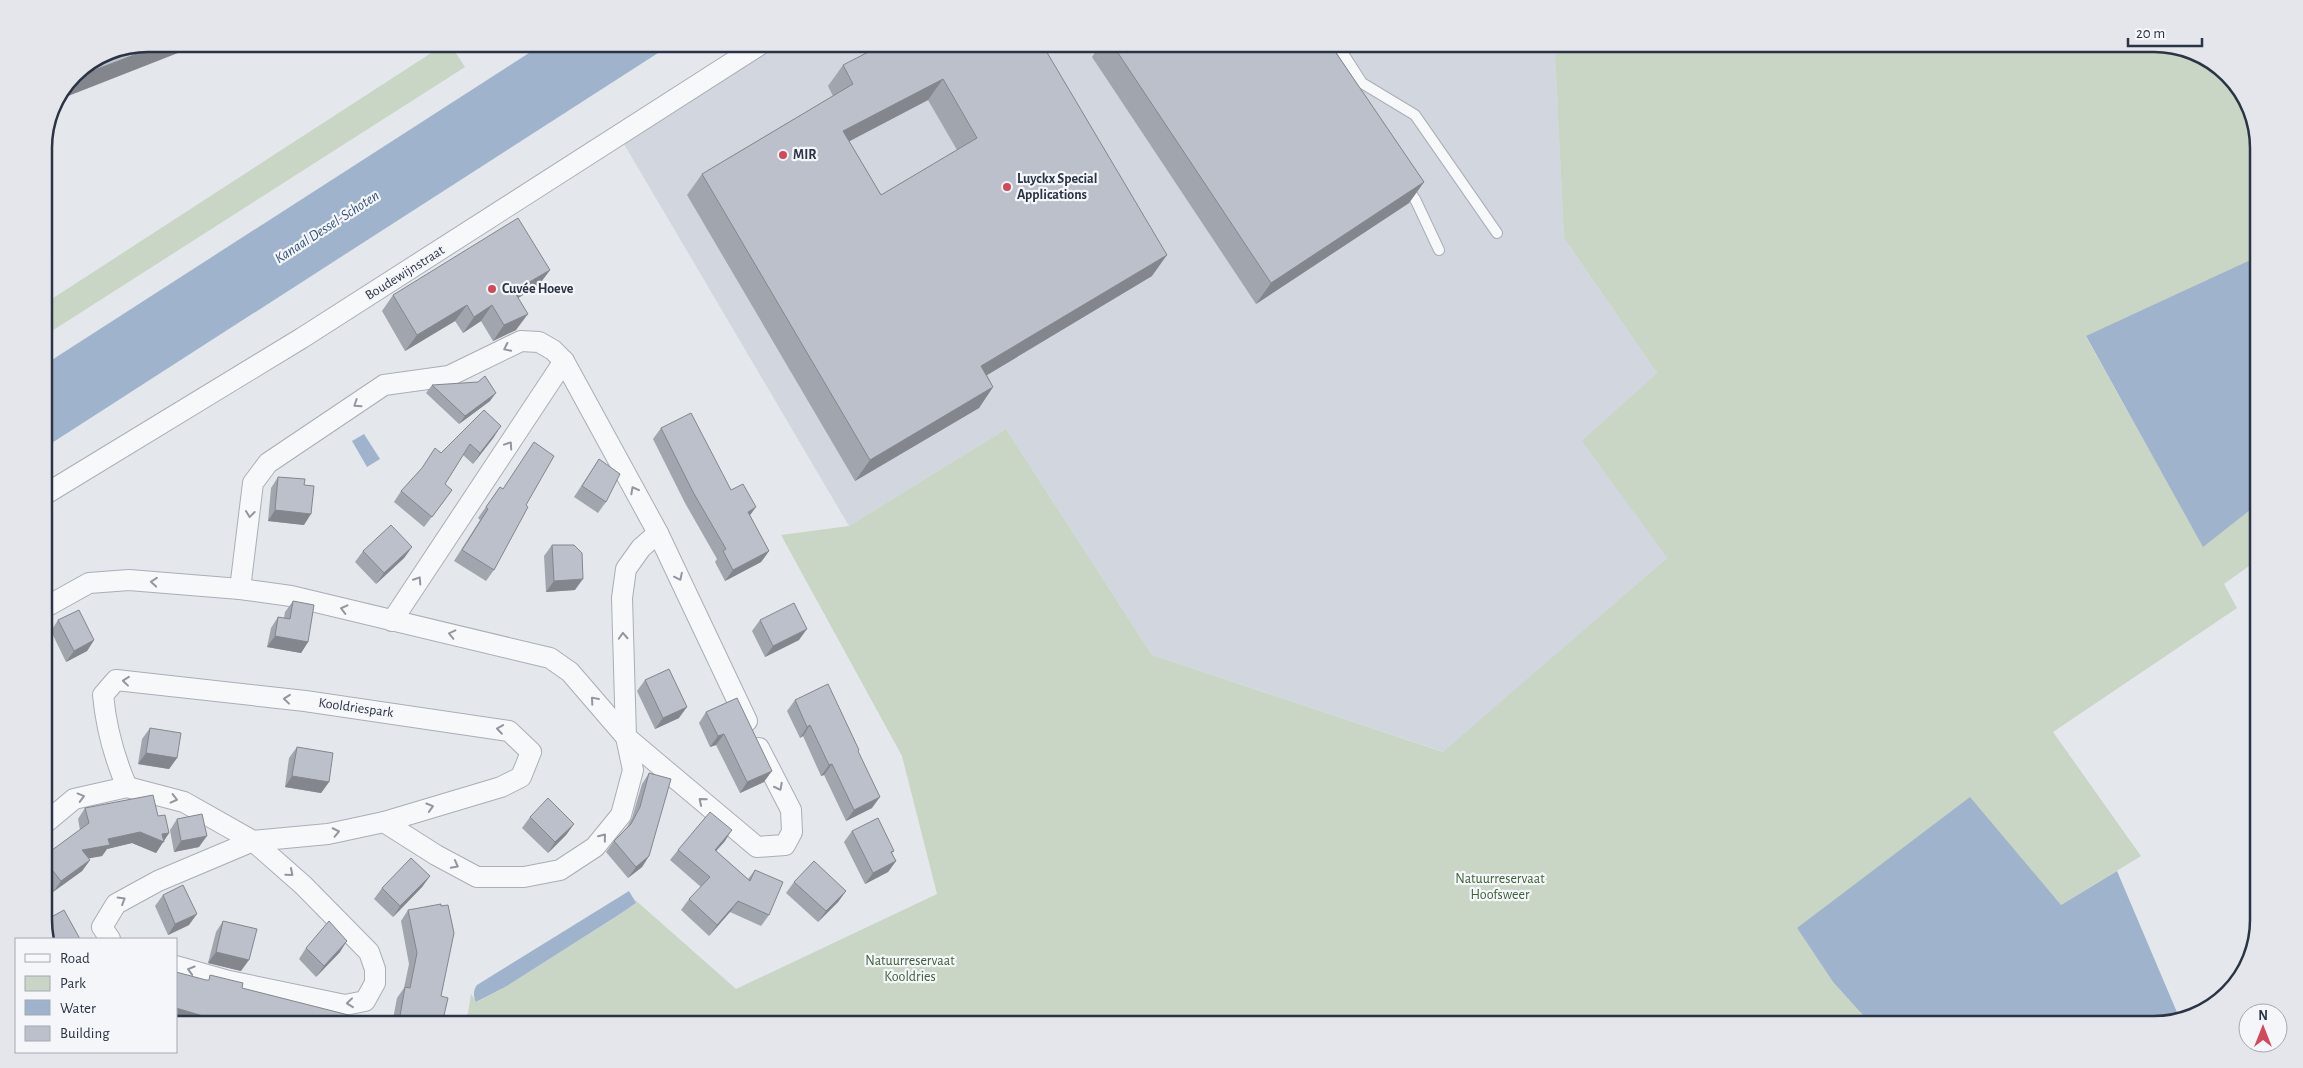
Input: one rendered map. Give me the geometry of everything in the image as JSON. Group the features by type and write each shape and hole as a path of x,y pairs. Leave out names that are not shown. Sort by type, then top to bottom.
{"street":[{"name":"Boudewijnstraat","path":"53,490 302,338 747,53"},
{"path":"53,603 89,583 129,580 240,589 291,596 550,658 570,672 626,737 756,847 785,845 792,832 790,810 658,533 564,361 553,350 539,342 521,341 449,376 384,385 268,463 254,484 240,589"},
{"path":"392,621 564,361"},
{"path":"384,822 436,855 477,877 524,877 560,870 595,847 621,815 633,770 626,737 622,598 626,569 641,548 658,533"},
{"name":"Kooldriespark","path":"109,938 102,927 116,904 158,880 253,841 328,834 384,822 501,787 521,777 531,752 509,731 305,701 116,680 103,694 105,717 115,758 127,787"},
{"path":"53,816 74,799 127,787 184,802 253,841 303,885 369,952 375,969 375,983 365,1001 345,1005 229,981 178,967"}],"lane":[{"path":"1342,52 1362,83 1415,115 1497,233"},
{"path":"1399,176 1416,200 1439,250"}],"shaded area":[{"path":"1560,52 1555,55 1564,238 1657,373 1583,441 1667,558 1444,752 1152,655 1006,429 849,526 624,144 763,53"}],"green space":[{"path":"1560,52 2154,52 2173,54 2202,65 2213,72 2231,90 2243,112 2249,130 2250,260 2086,337 2203,546 2250,510 2250,565 2224,584 2237,608 2053,732 2141,856 2061,905 1797,928 1833,982 1864,1016 466,1016 471,994 477,1002 507,986 636,903 633,898 736,989 937,894 902,756 781,535 849,526 1006,429 1152,655 1443,752 1667,558 1582,441 1657,373 1564,238 1555,55"},
{"path":"431,53 456,53 465,67 53,330 53,298"}],"water":[{"name":"Kanaal Dessel-Schoten","path":"529,53 658,53 53,442 53,359"},
{"path":"2250,260 2250,510 2203,547 2086,336"},
{"path":"364,434 380,459 367,467 352,441"},
{"path":"1970,797 2061,905 2117,871 2177,1013 2154,1016 1864,1016 1833,982 1797,928"},
{"path":"629,891 636,903 507,986 476,1002 474,993 477,985"}],"building":[{"path":"1336,52 1424,182 1271,283 1118,53"},
{"path":"138,53 91,71 112,60"},
{"path":"867,53 1047,53 1167,255 981,366 993,387 870,460 702,174 853,84 843,65","holes":["943,79 977,138 881,195 843,131"]},
{"path":"518,218 550,270 514,291 528,314 504,325 492,305 474,317 467,305 417,335 393,295"},
{"path":"485,376 496,393 465,416 432,385 478,382"},
{"path":"484,410 501,426 480,453 470,444 445,484 452,490 432,517 401,491 422,468 435,448 441,453"},
{"path":"691,413 731,490 743,484 756,507 748,512 769,551 733,570 723,551 726,549 693,492 661,428"},
{"path":"534,442 554,456 526,505 528,507 494,570 462,550 488,509 486,507 500,487 503,489"},
{"path":"599,459 620,474 606,502 582,486"},
{"path":"278,477 305,479 304,485 314,486 311,514 275,510"},
{"path":"391,525 412,547 384,573 363,551"},
{"path":"552,545 574,545 582,553 583,579 554,581"},
{"path":"293,601 314,605 308,642 275,636 278,617 290,619"},
{"path":"794,603 807,629 773,646 760,620"},
{"path":"79,610 94,640 74,651 58,620"},
{"path":"669,669 687,707 663,718 645,680"},
{"path":"828,684 880,797 854,810 832,764 829,765 810,725 807,727 795,700"},
{"path":"737,698 772,771 747,782 724,734 718,736 706,712"},
{"path":"150,728 181,733 177,758 146,753"},
{"path":"297,747 333,753 329,782 292,776"},
{"path":"649,773 671,779 649,856 636,867 614,841 631,824 640,807"},
{"path":"153,795 158,816 165,815 169,833 162,834 164,842 140,832 108,839 110,845 82,850 90,860 61,881 53,871 53,849 89,823 85,808"},
{"path":"548,798 574,824 555,842 530,817"},
{"path":"710,812 732,830 715,850 750,881 755,870 783,882 769,915 738,901 717,925 689,899 710,877 678,850"},
{"path":"202,814 207,836 181,841 177,819"},
{"path":"878,818 894,851 891,852 896,861 873,873 852,831"},
{"path":"411,858 430,876 400,906 382,888"},
{"path":"814,861 846,891 826,911 794,882"},
{"path":"183,885 197,914 175,924 163,895"},
{"path":"441,904 441,906 448,905 454,933 441,996 448,998 444,1016 400,1016 405,987 410,988 417,953 408,910"},
{"path":"64,910 79,938 54,938 53,916"},
{"path":"223,921 257,929 249,960 216,952"},
{"path":"329,921 347,941 324,966 306,948"},
{"path":"178,973 206,980 209,980 210,975 243,983 242,988 352,1016 203,1016 178,1009"}],"place":[{"name":"MIR","path":"783,155"},
{"name":"Luyckx Special Applications","path":"1007,187"},
{"name":"Cuvée Hoeve","path":"492,289"}],"park label":[{"name":"Natuurreservaat Hoofsweer","path":"1500,888"},
{"name":"Natuurreservaat Kooldries","path":"910,970"}]}
